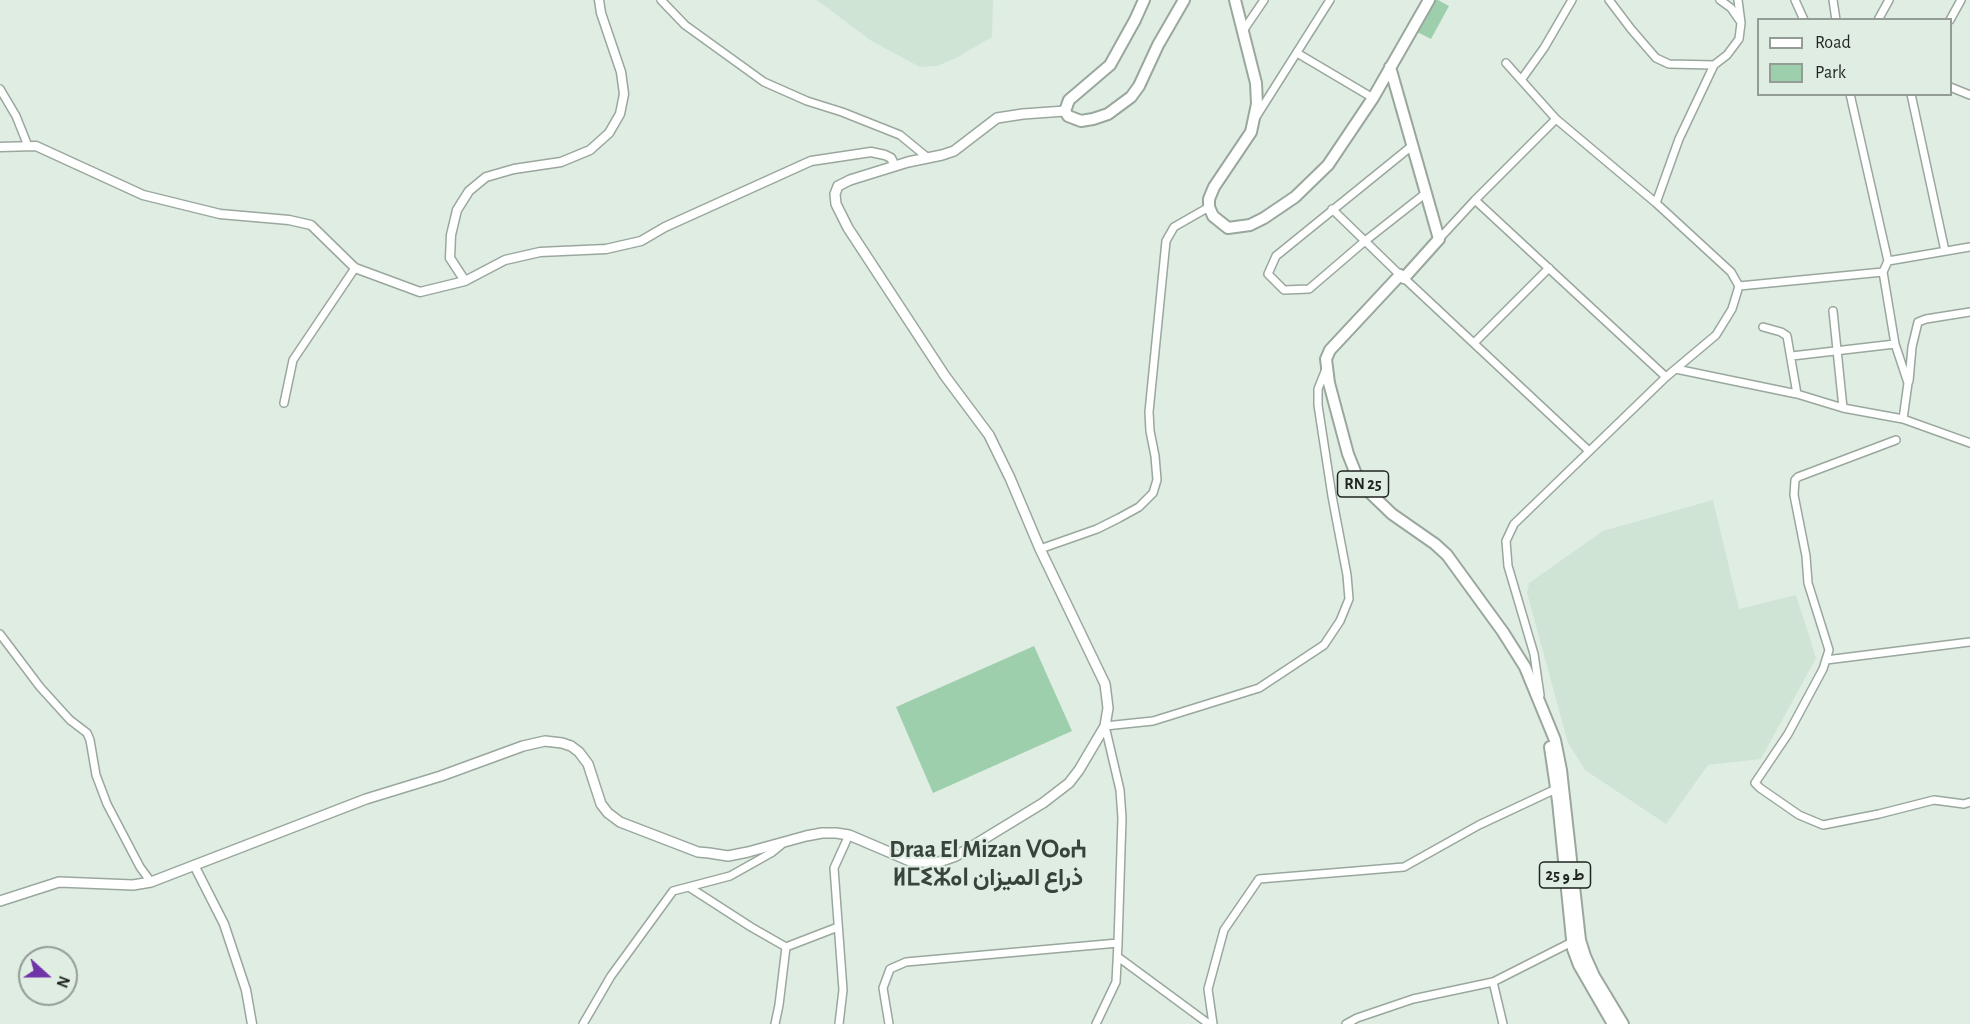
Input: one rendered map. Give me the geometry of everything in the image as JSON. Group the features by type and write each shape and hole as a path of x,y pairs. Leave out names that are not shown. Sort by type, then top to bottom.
{"main road":[{"path":"1065,111 1069,100 1110,65 1144,0"},
{"path":"1065,111 1068,116 1081,121 1093,119 1108,114 1131,97 1184,0"},
{"path":"1235,0 1256,83 1257,104 1251,132 1214,187 1209,199 1209,207 1213,216 1228,228 1250,225 1264,218 1294,197 1328,165 1373,98 1429,0"},
{"path":"1326,369 1326,359 1330,350 1439,239 1390,67"},
{"path":"0,901 59,882 133,885 151,882 366,799 441,776 523,746 545,741 562,743 579,752 588,764 601,804 620,822 698,852 728,856 822,833 849,835 910,861 936,863 947,861 1043,803 1069,783 1105,726 1108,708 1105,684 1040,549 989,435 932,356 848,228 836,204 836,190 843,183 908,162 954,151 998,118 1009,115 1065,111"},
{"name":"RN 25","path":"1326,369 1348,454 1365,488 1379,502 1447,555 1503,632 1525,667 1555,740 1580,940 1594,976 1623,1024"},
{"name":"ط و 25","path":"1560,787 1572,942 1579,965 1612,1024"}],"street":[{"path":"465,281 450,258 451,235 457,210 469,191 486,177 561,162 590,150 609,133 620,114 624,94 621,72 601,13 599,0"},
{"path":"661,0 685,25 764,82 807,101 900,135 928,158"},
{"path":"1243,31 1264,0"},
{"path":"1255,119 1330,0"},
{"path":"1521,80 1544,48 1572,0"},
{"path":"1609,0 1656,58 1669,64 1714,65"},
{"path":"1719,0 1731,8 1741,23"},
{"path":"1656,203 1679,139 1714,65 1727,55 1739,39 1741,23 1738,0"},
{"path":"1795,0 1803,18"},
{"path":"1833,0 1836,18"},
{"path":"1879,18 1889,0"},
{"path":"1951,18 1961,0"},
{"path":"1297,53 1373,98"},
{"path":"1506,63 1556,119 1656,203 1731,272 1739,286 1732,309 1716,335 1666,377 1514,524 1506,541 1508,566 1534,654 1542,706"},
{"path":"1952,88 1970,95"},
{"path":"0,89 16,116 28,146"},
{"path":"1850,96 1888,261 1883,272 1895,344 1908,383"},
{"path":"1911,96 1945,251"},
{"path":"1439,239 1556,119"},
{"path":"1413,145 1276,256 1268,274 1284,290 1309,289 1426,193"},
{"path":"0,147 36,146 143,195 220,214 289,220 311,225 355,268 420,292 465,281 505,260 540,252 606,249 641,241 665,227 811,161 871,152 891,158 895,166"},
{"path":"1475,200 1666,377"},
{"path":"1040,549 1097,529 1139,507 1153,493 1156,480 1155,456 1149,431 1149,412 1166,241 1174,227 1209,207"},
{"path":"1332,210 1589,451"},
{"path":"1888,261 1970,247"},
{"path":"284,403 293,360 355,268"},
{"path":"1474,343 1549,268"},
{"path":"1739,286 1883,272"},
{"path":"1833,311 1843,408"},
{"path":"1903,419 1912,347 1918,322 1970,312"},
{"path":"1763,327 1787,336 1797,394"},
{"path":"1792,356 1895,344"},
{"path":"1107,1024 1098,1021 1116,982 1121,800 1105,726 1153,721 1259,688 1323,645 1340,621 1349,599 1347,575 1318,405 1318,389 1326,369"},
{"path":"1676,369 1797,394 1843,408 1903,419 1970,442"},
{"path":"1896,440 1798,477 1794,484 1794,495 1806,556 1808,583 1829,650 1823,669 1788,734 1755,783 1799,815 1823,825 1934,800 1964,804 1970,802"},
{"path":"0,634 40,687 70,720 87,733 96,775 107,804 140,867 151,882"},
{"path":"1826,660 1970,642"},
{"path":"1211,1024 1208,989 1224,930 1259,879 1404,867 1479,825 1560,787"},
{"path":"839,1024 843,990 834,868 849,835"},
{"path":"583,1024 611,976 673,891 730,876 771,853 784,842"},
{"path":"194,865 224,924 246,990 252,1024"},
{"path":"689,887 786,947"},
{"path":"786,947 838,927"},
{"path":"1346,1024 1357,1017 1413,999 1493,982 1572,942"},
{"path":"889,1024 884,988 890,969 906,962 1118,943"},
{"path":"775,1024 786,947"},
{"path":"1118,957 1211,1024"},
{"path":"1493,982 1503,1024"}],"shaded area":[{"path":"817,0 993,0 992,37 937,66 920,67 870,40"},
{"path":"1713,500 1739,609 1796,595 1816,658 1761,759 1708,765 1666,824 1585,770 1568,743 1527,593 1529,583 1603,531"}],"green space":[{"path":"1434,0 1449,6 1431,39 1417,32"},
{"path":"1034,646 1072,731 933,793 896,707"}],"district":[{"name":"Draa El Mizan ⴸⵔⴰⵄ ⵍⵎⵉⵣⴰⵏ ذراع الميزان","path":"988,864"}]}
